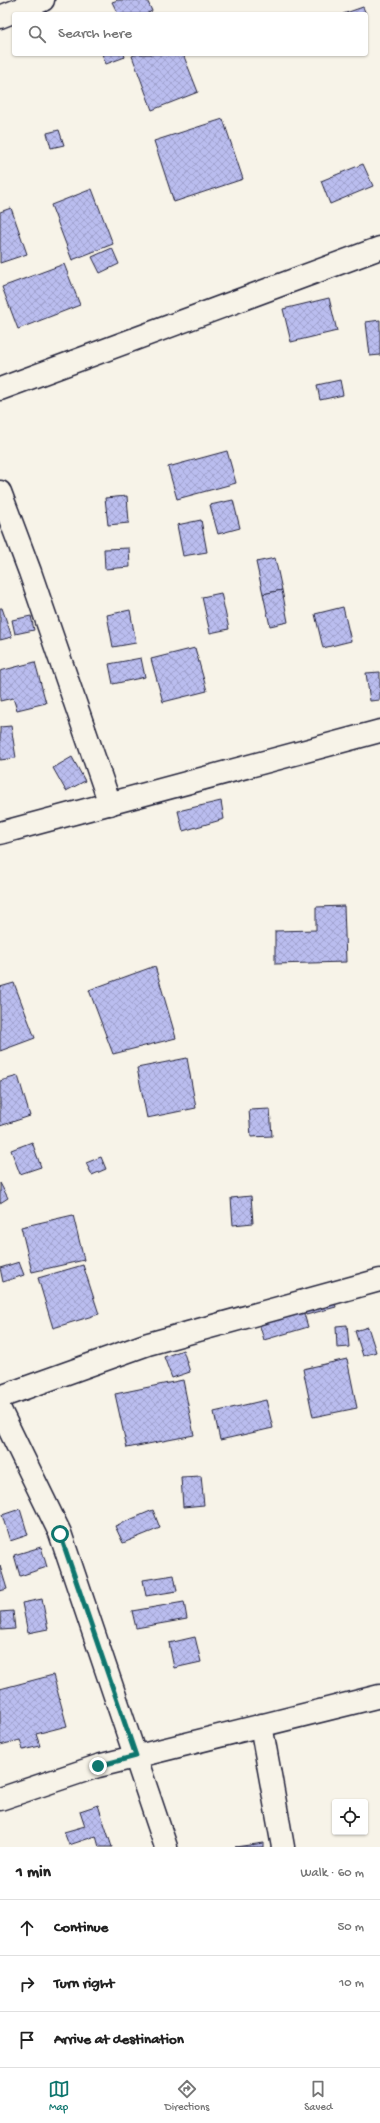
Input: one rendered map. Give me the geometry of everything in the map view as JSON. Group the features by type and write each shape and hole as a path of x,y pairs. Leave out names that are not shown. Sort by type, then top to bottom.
{"street":[{"path":"13,12 43,0"},
{"path":"0,17 12,12"},
{"path":"0,389 380,248"},
{"path":"0,492 30,572 110,804"},
{"path":"0,833 380,731"},
{"path":"0,1396 148,1344 380,1280"},
{"path":"0,1410 60,1534 166,1847"},
{"path":"0,1800 98,1766 380,1696"},
{"path":"261,1725 283,1847"}],"building":[{"path":"118,0 147,0 152,11 117,12 112,2"},
{"path":"363,7 365,12 349,12"},
{"path":"103,56 125,56 125,57 106,64"},
{"path":"132,56 184,56 198,92 152,110"},
{"path":"223,119 243,179 174,202 154,141"},
{"path":"59,130 64,145 51,148 47,133"},
{"path":"363,164 373,186 330,204 321,181"},
{"path":"92,189 113,244 72,260 51,205"},
{"path":"11,208 27,254 0,263 0,212"},
{"path":"112,248 119,264 100,273 92,257"},
{"path":"64,264 80,305 18,329 2,287"},
{"path":"329,298 337,331 291,342 283,309"},
{"path":"380,320 380,355 370,356 366,322"},
{"path":"340,380 343,395 320,400 317,385"},
{"path":"227,451 236,483 177,499 168,467"},
{"path":"127,496 129,523 108,525 105,498"},
{"path":"233,500 240,528 218,534 210,505"},
{"path":"201,520 207,552 183,556 177,525"},
{"path":"129,548 130,567 105,569 104,549"},
{"path":"275,558 282,590 263,594 256,562"},
{"path":"282,590 288,622 270,626 263,594"},
{"path":"221,593 229,629 210,633 202,597"},
{"path":"343,607 351,641 323,648 315,614"},
{"path":"0,608 2,608 12,637 0,640"},
{"path":"130,610 136,643 113,647 107,615"},
{"path":"31,616 34,630 15,634 12,620"},
{"path":"195,648 207,691 163,702 151,659"},
{"path":"141,658 145,677 113,684 109,664"},
{"path":"35,662 46,703 17,710 13,698 0,701 0,671"},
{"path":"380,672 380,700 370,701 366,673"},
{"path":"11,726 16,758 0,760 0,727"},
{"path":"72,757 85,781 66,791 53,768"},
{"path":"221,801 224,819 183,831 178,811"},
{"path":"344,906 346,962 275,964 275,931 316,930 316,907"},
{"path":"155,966 176,1038 113,1054 89,990"},
{"path":"14,983 35,1038 0,1051 0,987"},
{"path":"187,1058 196,1108 147,1118 137,1068"},
{"path":"18,1076 30,1116 0,1126 0,1081"},
{"path":"270,1109 272,1136 251,1137 249,1110"},
{"path":"32,1142 41,1167 20,1174 11,1150"},
{"path":"101,1157 106,1169 92,1175 86,1163"},
{"path":"0,1183 8,1198 0,1203"},
{"path":"251,1196 253,1223 233,1225 231,1198"},
{"path":"73,1215 84,1260 32,1272 21,1227"},
{"path":"19,1262 24,1275 3,1282 0,1268"},
{"path":"83,1265 99,1314 53,1328 38,1278"},
{"path":"334,1297 336,1307 306,1315 303,1305"},
{"path":"301,1304 308,1327 264,1340 257,1316"},
{"path":"347,1325 349,1347 337,1348 336,1326"},
{"path":"368,1327 376,1352 363,1356 355,1331"},
{"path":"183,1350 190,1372 172,1378 164,1357"},
{"path":"347,1359 357,1408 313,1417 303,1369"},
{"path":"183,1380 194,1435 127,1448 115,1394"},
{"path":"266,1400 273,1428 220,1440 214,1412"},
{"path":"201,1476 204,1505 183,1507 181,1477"},
{"path":"20,1509 28,1535 10,1541 2,1515"},
{"path":"153,1510 160,1528 123,1543 115,1526"},
{"path":"41,1547 47,1567 20,1576 14,1555"},
{"path":"0,1566 7,1589 0,1591"},
{"path":"174,1575 177,1591 146,1596 143,1580"},
{"path":"42,1599 48,1629 28,1633 22,1603"},
{"path":"184,1602 187,1619 136,1628 132,1611"},
{"path":"13,1611 15,1629 1,1630 0,1612"},
{"path":"195,1637 201,1662 174,1668 169,1643"},
{"path":"53,1675 67,1726 36,1734 40,1746 23,1750 20,1740 0,1745 0,1689"},
{"path":"98,1805 112,1847 99,1847 96,1836 69,1845 64,1832 85,1826 80,1811"},
{"path":"264,1843 264,1847 235,1847"}],"route":[{"path":"60,1534 136,1756 98,1766"}]}
